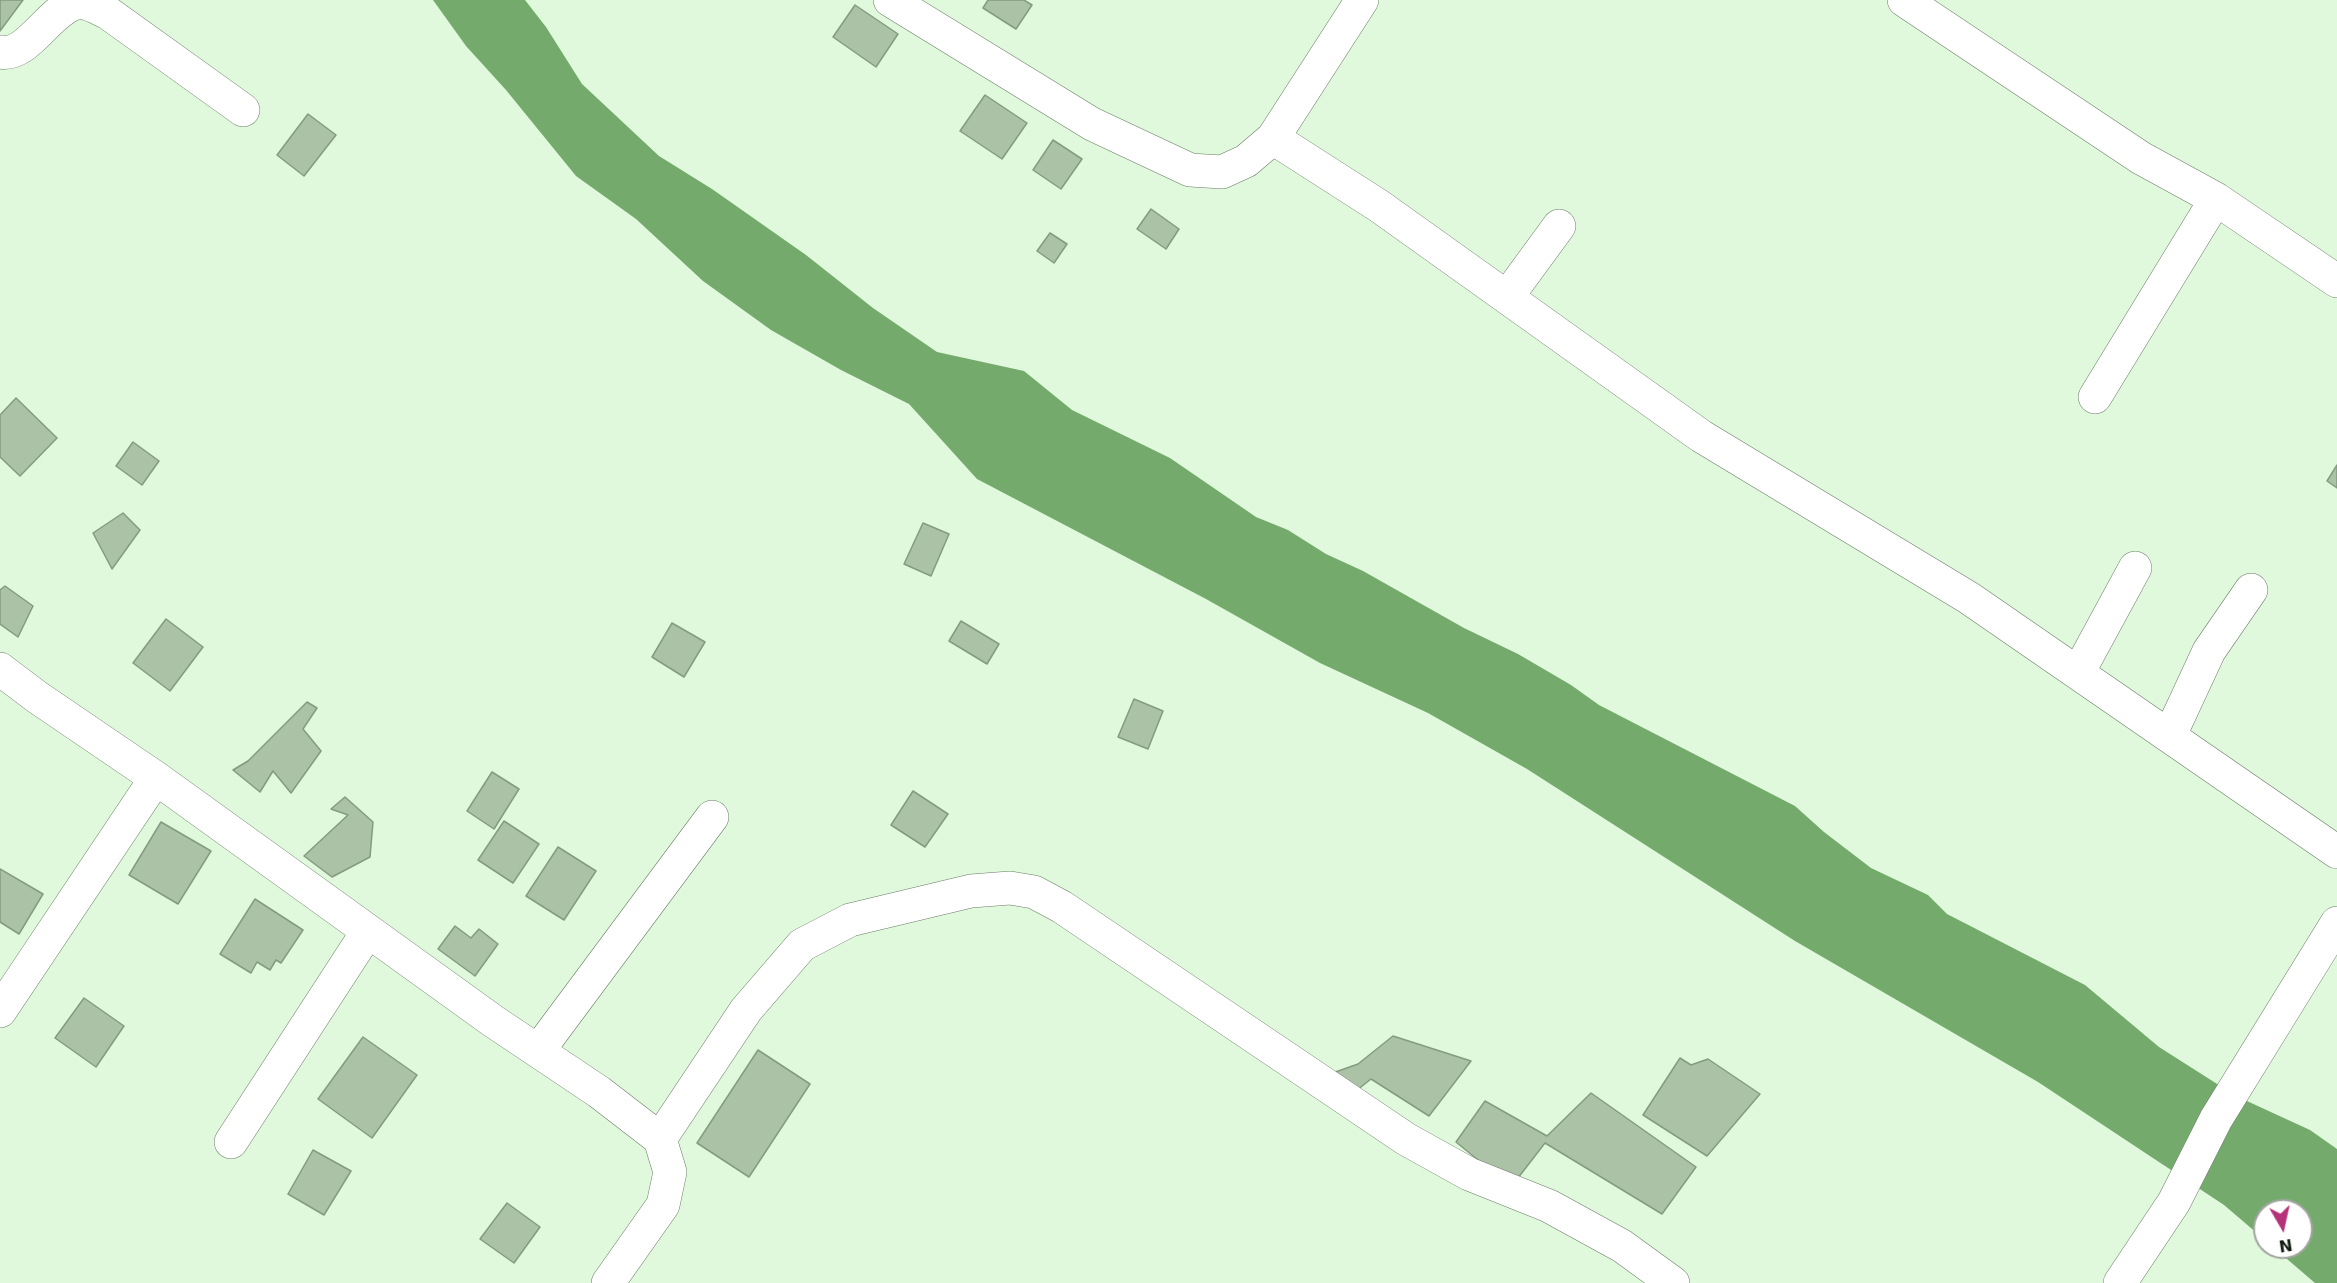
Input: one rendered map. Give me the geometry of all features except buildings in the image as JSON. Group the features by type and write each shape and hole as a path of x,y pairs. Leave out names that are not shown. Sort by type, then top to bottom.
{"street":[{"path":"890,0 1092,124 1190,170 1222,172 1246,161 1273,138 1362,0"},
{"path":"1904,0 2141,158 2216,199 2337,281"},
{"path":"0,52 21,48 54,17 76,3 90,4 108,13 243,110"},
{"path":"1273,138 1379,206 1701,436 1969,598 2337,852"},
{"path":"2095,397 2216,199"},
{"path":"1507,297 1559,226"},
{"path":"2078,673 2135,568"},
{"path":"2170,735 2209,651 2251,590"},
{"path":"0,669 599,1092 660,1139 670,1172 663,1206 608,1283"},
{"path":"0,1011 156,778"},
{"path":"538,1051 712,817"},
{"path":"660,1139 746,1010 802,945 850,921 971,891 1010,888 1034,892 1062,907 1406,1138 1469,1174 1549,1206 1622,1246 1673,1283"},
{"path":"2120,1283 2174,1202 2216,1119 2337,923"},
{"path":"231,1142 368,931"}],"shaded area":[{"path":"433,0 525,0 546,27 582,84 659,156 712,189 806,255 873,308 937,352 1024,371 1072,410 1170,458 1256,517 1288,530 1326,554 1363,571 1464,628 1518,654 1571,685 1599,705 1795,806 1824,832 1871,868 1928,895 1947,914 2085,985 2159,1047 2236,1096 2310,1130 2337,1149 2337,1283 2315,1283 2287,1259 2313,1259 2313,1199 2253,1199 2253,1230 2224,1205 2038,1082 1795,941 1527,769 1428,713 1320,663 1206,599 977,479 909,404 841,370 771,330 703,281 636,219 576,176 506,90 466,46"}]}
